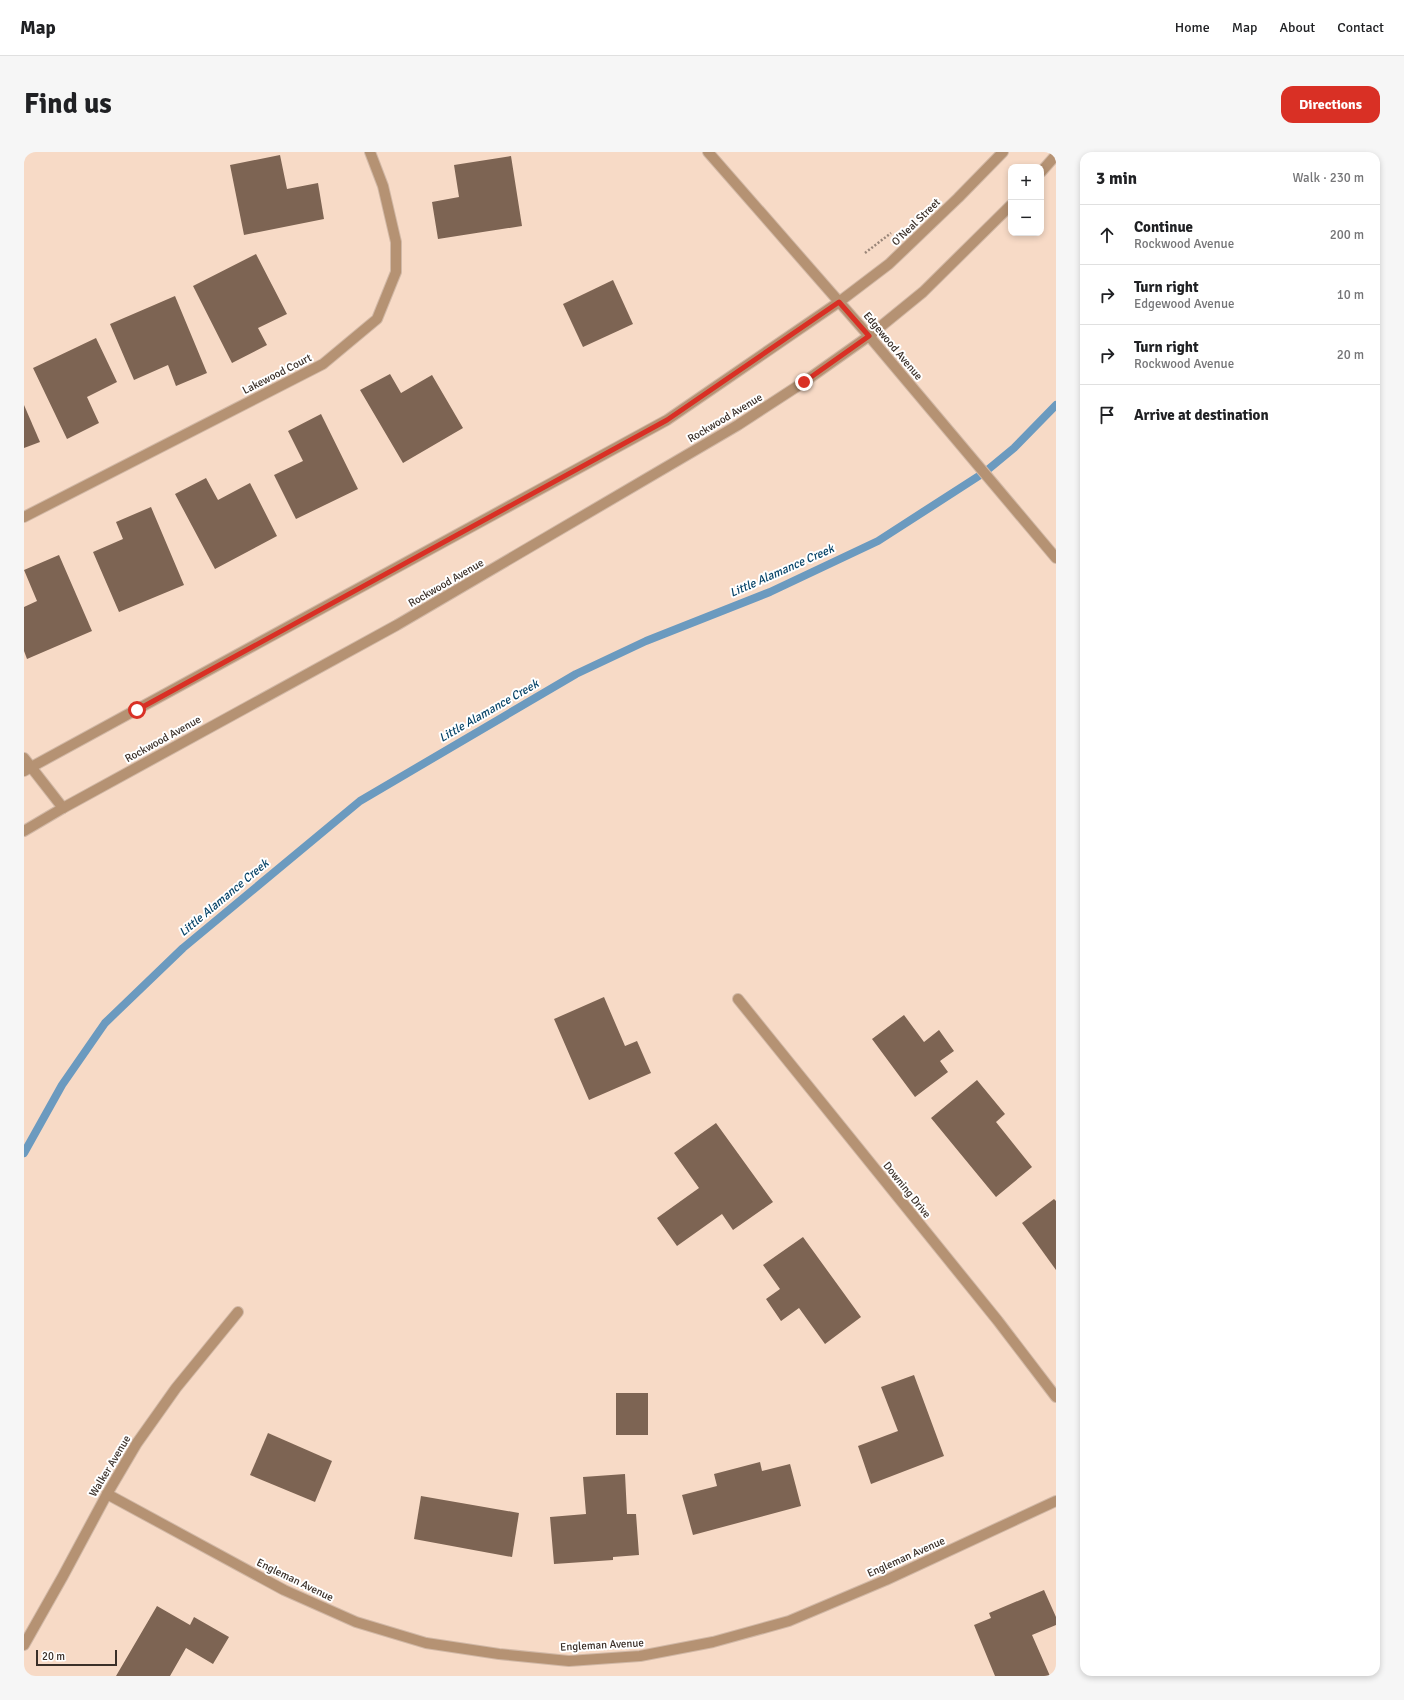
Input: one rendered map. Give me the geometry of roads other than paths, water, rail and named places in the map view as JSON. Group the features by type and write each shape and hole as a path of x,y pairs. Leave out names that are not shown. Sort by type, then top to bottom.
{"street":[{"name":"Lakewood Court","path":"24,517 323,364 377,319 396,272 396,242 384,186 370,152"},
{"name":"Edgewood Avenue","path":"708,152 869,336 1056,558"},
{"name":"O'Neal Street","path":"839,302 889,264 958,198 1003,152"},
{"path":"1044,169 1056,155"},
{"path":"869,336 923,292 1008,208"},
{"path":"27,769 667,420 839,302"},
{"name":"Rockwood Avenue","path":"24,831 63,808 397,625 738,425 804,382 869,336"},
{"path":"24,758 27,769 63,808"},
{"name":"Downing Drive","path":"738,999 770,1041 998,1321 1056,1397"},
{"name":"Walker Avenue","path":"24,1645 107,1494 137,1443 176,1388 238,1312"},
{"name":"Engleman Avenue","path":"107,1494 284,1590 356,1622 426,1643 499,1654 569,1661 640,1656 713,1642 789,1621 886,1580 1056,1501"}],"waterway":[{"name":"Little Alamance Creek","path":"24,1153 62,1085 105,1023 183,948 360,801 576,674 646,641 770,592 878,541 985,472 1014,448 1056,405"}]}
